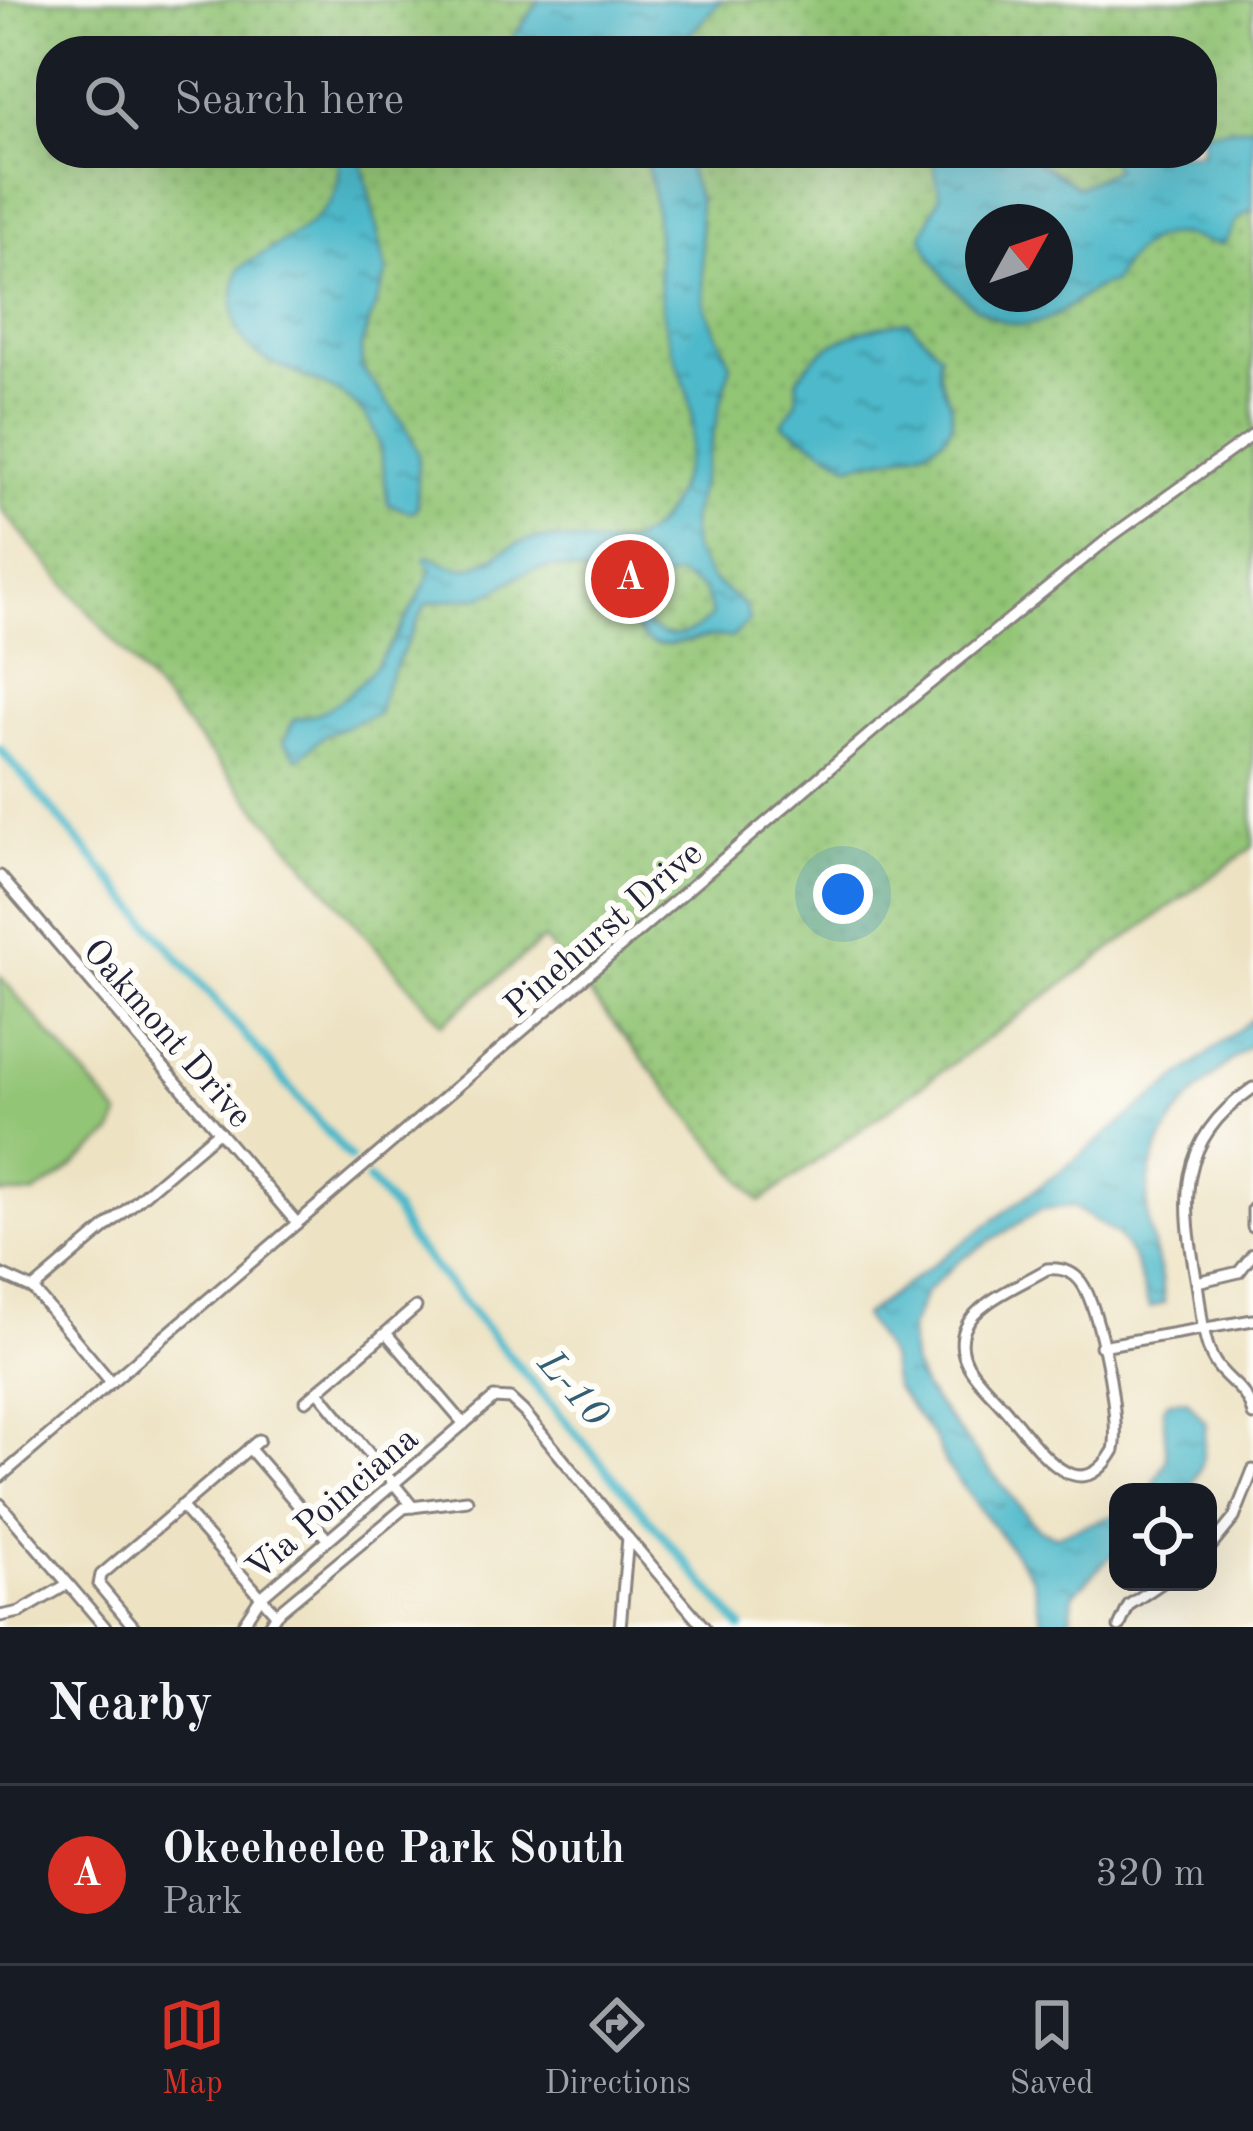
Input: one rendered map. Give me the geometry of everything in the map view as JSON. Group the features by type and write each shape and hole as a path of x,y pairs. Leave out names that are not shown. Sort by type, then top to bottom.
{"street":[{"name":"Pinehurst Drive","path":"0,1478 906,703 1113,536 1253,435"},
{"name":"Oakmont Drive","path":"0,876 297,1223"},
{"path":"1253,1088 1214,1122 1192,1164 1185,1210 1213,1358 1244,1389 1253,1415"},
{"path":"33,1289 219,1131"},
{"path":"1253,1209 1253,1227"},
{"path":"1197,1282 1233,1275 1253,1254"},
{"path":"1053,1268 1071,1273 1083,1285 1101,1346 1116,1444 1104,1464 1070,1474 1048,1460 973,1371 962,1345 974,1314 1053,1268"},
{"path":"0,1274 33,1289 111,1382"},
{"path":"306,1401 416,1306"},
{"path":"1101,1346 1253,1320"},
{"path":"386,1333 464,1424"},
{"path":"318,1391 413,1507"},
{"name":"Via Poinciana","path":"241,1627 260,1598 494,1398 511,1400 704,1627"},
{"path":"134,1627 98,1580 254,1444 328,1540"},
{"path":"1217,1539 1234,1518 1253,1471"},
{"path":"268,1627 275,1614 388,1518 413,1507 467,1500"},
{"path":"0,1504 105,1627"},
{"path":"181,1507 275,1614"},
{"path":"620,1627 628,1538"},
{"path":"0,1616 20,1612 68,1584"},
{"path":"1119,1627 1129,1605 1150,1591"}],"green space":[{"path":"0,0 1253,0 1253,847 760,1202 544,939 442,1024 0,508"},
{"path":"0,976 120,1116 112,1134 33,1194 0,1194"}],"water":[{"path":"540,0 722,0 688,36 514,36"},
{"path":"1253,126 1253,209 1236,221 1224,244 1174,235 1151,240 1125,262 1113,283 1073,304 1073,204 965,204 965,297 939,269 922,236 940,196 935,168 1047,168 1078,187 1115,168 1217,168 1217,130"},
{"path":"338,168 363,168 387,273 361,346 362,368 406,427 418,453 417,508 410,512 388,504 381,450 369,421 350,400 255,352 239,334 233,307 239,269 310,224 334,194"},
{"path":"647,168 688,168 699,200 705,307 731,364 691,521 693,550 711,579 746,607 749,621 731,638 656,644 643,637 616,596 601,583 569,569 534,570 487,595 426,604 385,687 378,714 326,734 298,759 284,742 294,719 340,701 378,663 432,570 425,559 429,555 461,568 536,539 624,543 651,530 667,510 684,468 692,416 665,324","holes":["678,575 704,590 712,616 686,633 664,635 644,622 629,597 634,589"]},
{"path":"984,312 1060,312 1021,325"},
{"path":"908,321 940,354 940,376 951,407 951,424 944,436 916,452 850,465 782,424 797,401 797,380 818,355 860,332"},
{"path":"1253,1018 1253,1043 1191,1098 1162,1140 1153,1164 1148,1220 1164,1303 1149,1308 1134,1259 1117,1235 1072,1206 1042,1209 960,1260 926,1292 910,1329 912,1361 924,1389 1038,1529 1055,1536 1109,1517 1109,1558 1073,1595 1069,1627 1044,1627 1031,1575 946,1465 935,1439 894,1386 889,1357 863,1316 1066,1167"},
{"path":"1187,1400 1206,1423 1202,1465 1193,1483 1154,1483 1167,1460 1163,1409 1169,1401"}],"waterway":[{"name":"L-10","path":"0,749 350,1158"},
{"name":"L-10","path":"369,1180 395,1211 409,1238 741,1627"}],"place":[{"name":"Okeeheelee Park South","path":"630,579"}]}
